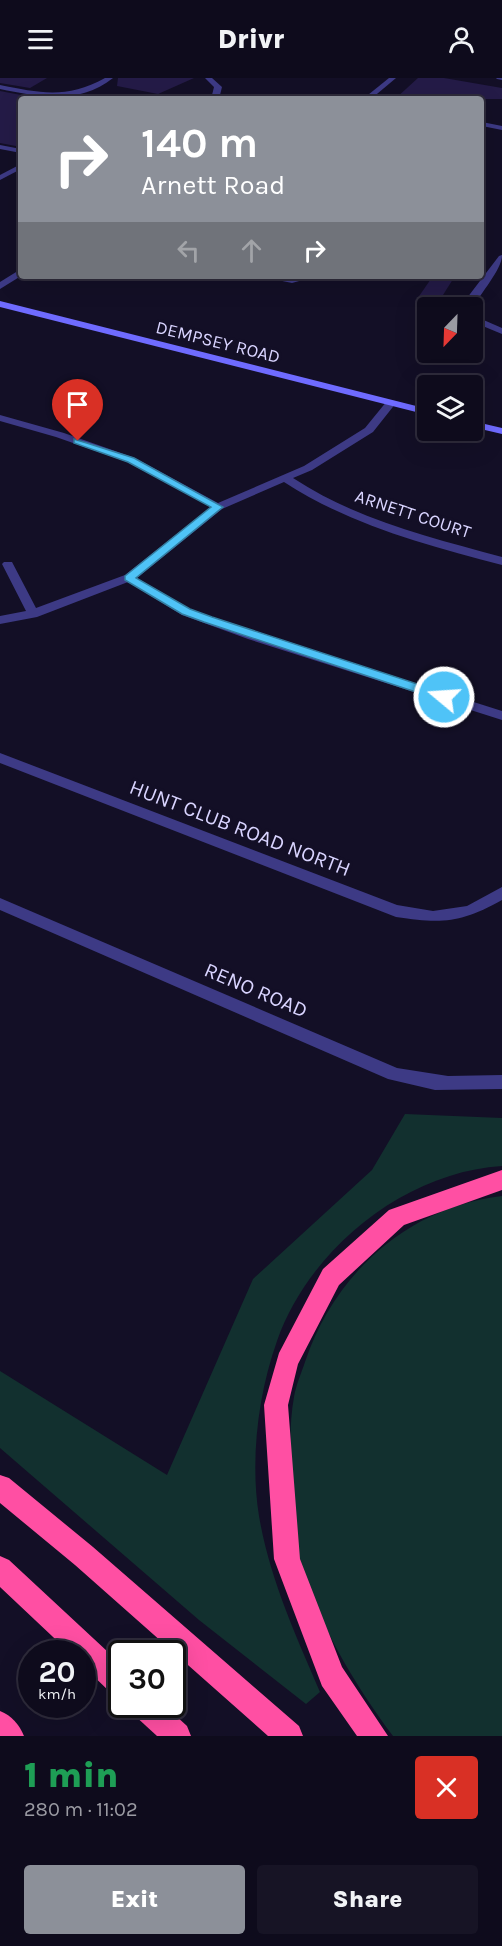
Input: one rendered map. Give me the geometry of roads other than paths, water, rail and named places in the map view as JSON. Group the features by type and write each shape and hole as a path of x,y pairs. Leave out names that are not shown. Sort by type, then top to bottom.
{"highway":[{"path":"374,1736 332,1676 287,1559 276,1405 287,1361 331,1277 397,1217 502,1180"},
{"path":"0,1487 84,1556 290,1736"},
{"path":"0,1569 108,1671"},
{"path":"158,1718 177,1736"},
{"path":"0,1725 10,1736"}],"main road":[{"name":"DEMPSEY ROAD","path":"0,304 417,409"},
{"path":"483,427 502,431"}],"street":[{"path":"67,96 90,90 110,78"},
{"path":"208,78 218,87 216,96"},
{"path":"371,96 393,78"},
{"path":"0,87 57,96"},
{"path":"484,124 502,128"},
{"path":"0,147 18,151"},
{"path":"0,178 18,168"},
{"path":"473,297 502,258"},
{"path":"0,286 18,274"},
{"path":"483,323 502,331"},
{"path":"0,620 33,614 129,578 218,507 308,468 369,430 391,403"},
{"path":"0,418 60,435 131,460 218,507"},
{"name":"ARNETT COURT","path":"285,478 305,493 373,524 502,561"},
{"path":"8,564 33,614"},
{"path":"129,578 186,612 241,632 502,716"},
{"name":"HUNT CLUB ROAD NORTH","path":"0,758 396,910 434,917 470,912 502,893"},
{"name":"RENO ROAD","path":"0,904 394,1074 424,1083 454,1085 502,1082"}]}
